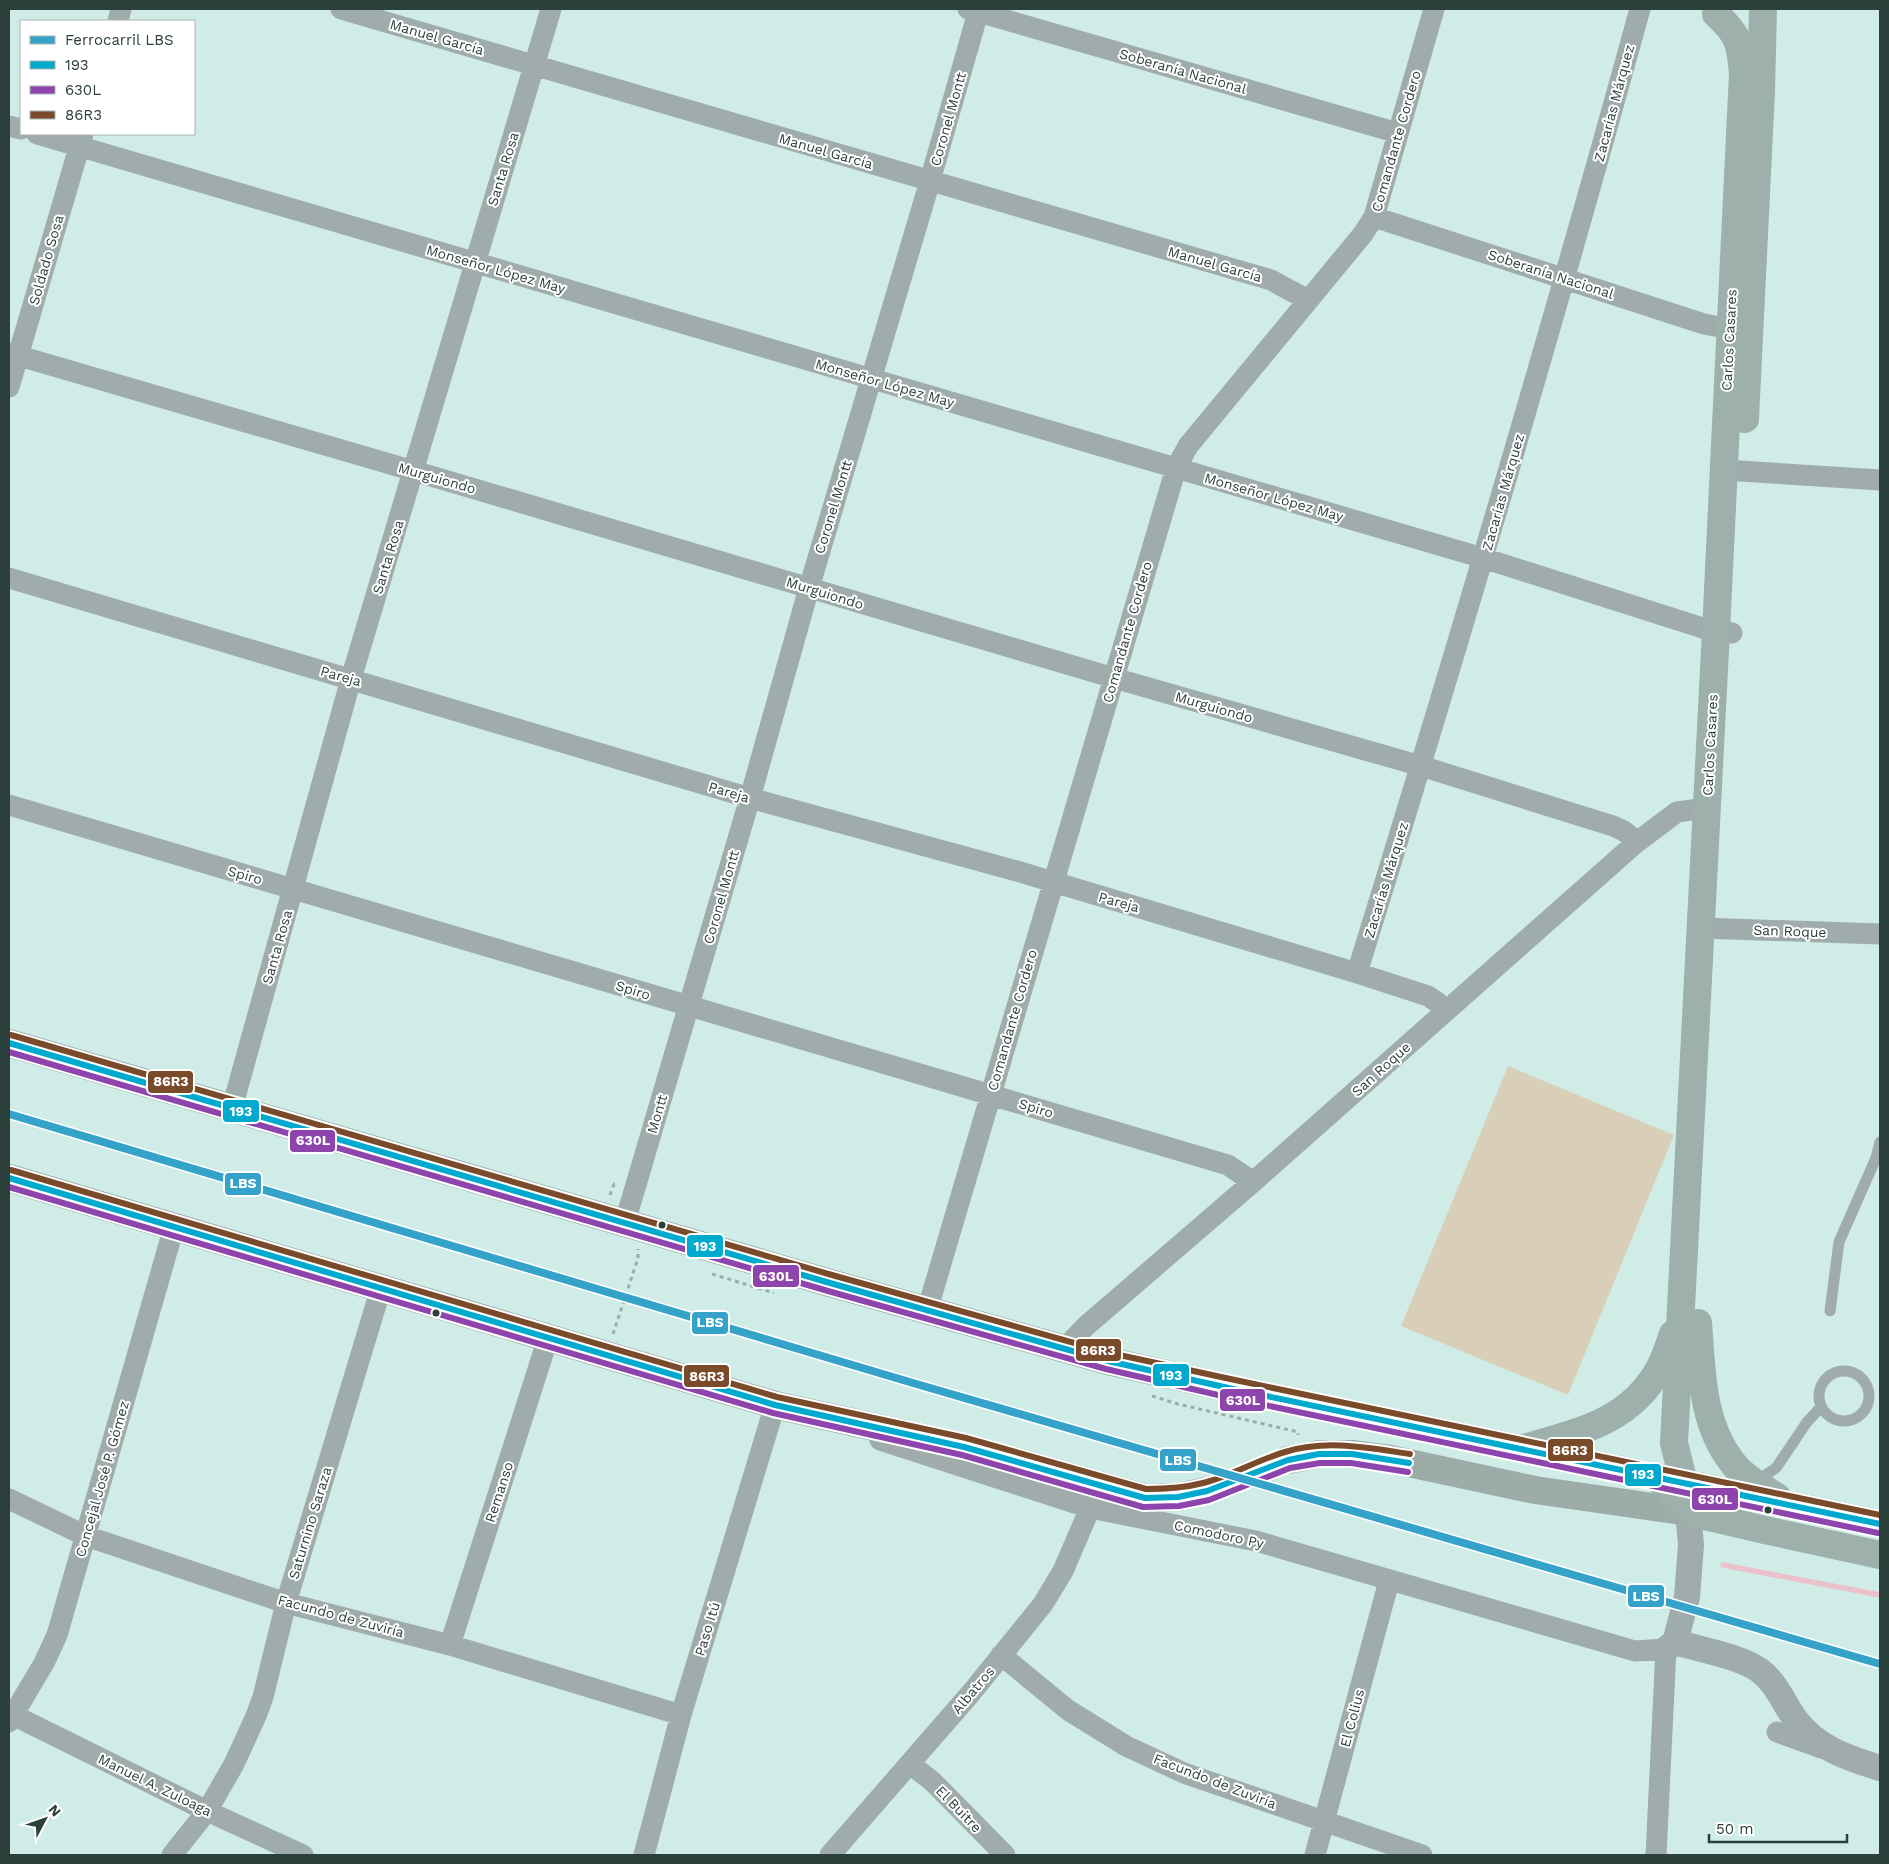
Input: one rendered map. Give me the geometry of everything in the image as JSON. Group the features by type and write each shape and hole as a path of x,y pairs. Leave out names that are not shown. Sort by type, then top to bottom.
{"main road":[{"name":"Carlos Casares","path":"1688,1512 1684,1483 1692,1440 1690,1318 1724,632 1733,471 1761,91 1763,9"},
{"name":"Carlos Casares","path":"1714,11 1732,28 1738,40 1743,73 1730,329 1733,471"},
{"name":"Carlos Casares","path":"1710,928 1707,808 1724,632"},
{"path":"9,1043 927,1311 1108,1361 1233,1389 1880,1524"},
{"name":"Comodoro Py","path":"9,1178 775,1405 964,1447 1145,1498 1178,1497 1207,1491"},
{"path":"1519,1449 1593,1427 1610,1419 1626,1408 1640,1395 1659,1369 1690,1318"},
{"path":"1690,1318 1712,1428 1732,1463 1754,1482 1789,1505"},
{"path":"1293,1450 1319,1454 1371,1456 1535,1490 1688,1512 1880,1555"},
{"path":"1657,1477 1688,1512"}],"street":[{"name":"Manuel García","path":"341,9 1272,280 1308,300"},
{"name":"Santa Rosa","path":"232,1108 351,679 551,9"},
{"name":"Comandante Cordero","path":"927,1311 1176,468 1188,446 1363,234 1374,217 1434,9"},
{"name":"Zacarías Márquez","path":"1357,973 1421,766 1565,279 1640,9"},
{"name":"Soberanía Nacional","path":"975,10 1398,133"},
{"name":"Coronel Montt","path":"689,1006 809,588 930,181 975,10"},
{"name":"Monseñor López May","path":"44,135 82,140 474,263 1483,558 1724,632"},
{"name":"Soldado Sosa","path":"9,387 13,354 82,140"},
{"name":"Soberanía Nacional","path":"1374,217 1704,324 1730,329"},
{"name":"Murguiondo","path":"13,354 1114,678 1421,766 1613,826 1624,831 1637,842"},
{"path":"1733,471 1880,480"},
{"name":"Pareja","path":"9,578 750,798 1017,871 1357,973 1428,996 1446,1011"},
{"name":"Spiro","path":"9,805 1228,1165 1253,1182"},
{"name":"San Roque","path":"1064,1349 1086,1326 1253,1182 1637,842 1677,812 1707,808"},
{"name":"San Roque","path":"1710,928 1880,934"},
{"name":"Montt","path":"624,1222 689,1006"},
{"name":"Concejal José P. Gómez","path":"10,1716 44,1663 57,1635 174,1227"},
{"name":"Saturnino Saraza","path":"172,1855 208,1811 234,1764 256,1716 263,1697 286,1603 381,1288"},
{"name":"Remanso","path":"450,1645 548,1338"},
{"name":"Comodoro Py","path":"775,1405 1090,1508 1256,1541 1635,1651 1670,1645 1747,1663 1759,1670 1773,1683 1796,1720 1810,1734 1833,1752 1880,1768"},
{"name":"Paso Itú","path":"644,1855 681,1716 775,1405"},
{"name":"Facundo de Zuviría","path":"9,1499 86,1536 286,1603 450,1645 681,1716"},
{"name":"Albatros","path":"830,1855 910,1764 1043,1604 1063,1571 1090,1508"},
{"name":"Carlos Casares","path":"1656,1855 1670,1645 1687,1597 1691,1545 1688,1512"},
{"name":"El Colius","path":"1314,1855 1389,1580"},
{"name":"Facundo de Zuviría","path":"1001,1655 1068,1710 1126,1746 1184,1773 1422,1855"},
{"name":"Manuel A. Zuloaga","path":"10,1716 303,1855"},
{"path":"1777,1732 1833,1752"},
{"name":"El Buitre","path":"910,1764 932,1781 1005,1855"}],"lane":[{"path":"1830,1311 1839,1242 1876,1158 1880,1142"},
{"path":"1840,1370 1855,1372 1867,1383 1875,1399 1864,1414 1849,1422 1832,1419 1821,1407 1818,1391 1826,1377 1840,1370"},
{"path":"1754,1482 1776,1468 1807,1422 1821,1407"}],"path":[{"path":"606,1356 638,1258 639,1246 624,1222 614,1184 635,1190"},
{"path":"1178,1404 1298,1432 1293,1450"}],"shaded area":[{"path":"1508,1066 1674,1135 1568,1395 1401,1326"}],"waterway":[{"path":"1723,1565 1880,1595"}],"tunnel":[{"path":"1207,1491 1288,1460"}],"rail line":[{"name":"LBS","path":"9,1114 913,1383 1880,1664"}],"transit line":[{"name":"86R3","path":"11,1035 832,1275 1110,1353 1880,1515"},
{"name":"193","path":"9,1043 830,1283 1108,1361 1233,1389 1880,1524"},
{"name":"630L","path":"9,1052 828,1291 1106,1369 1231,1398 1878,1533"},
{"name":"86R3","path":"11,1170 777,1397 966,1438 1146,1489 1175,1488 1203,1483 1275,1455 1316,1446 1348,1446 1410,1454"},
{"name":"193","path":"9,1178 775,1405 964,1447 1145,1498 1178,1497 1207,1491 1288,1460 1319,1454 1352,1454 1409,1463"},
{"name":"630L","path":"9,1187 773,1413 962,1455 1143,1507 1179,1506 1209,1500 1290,1468 1320,1463 1351,1463 1408,1472"}]}
